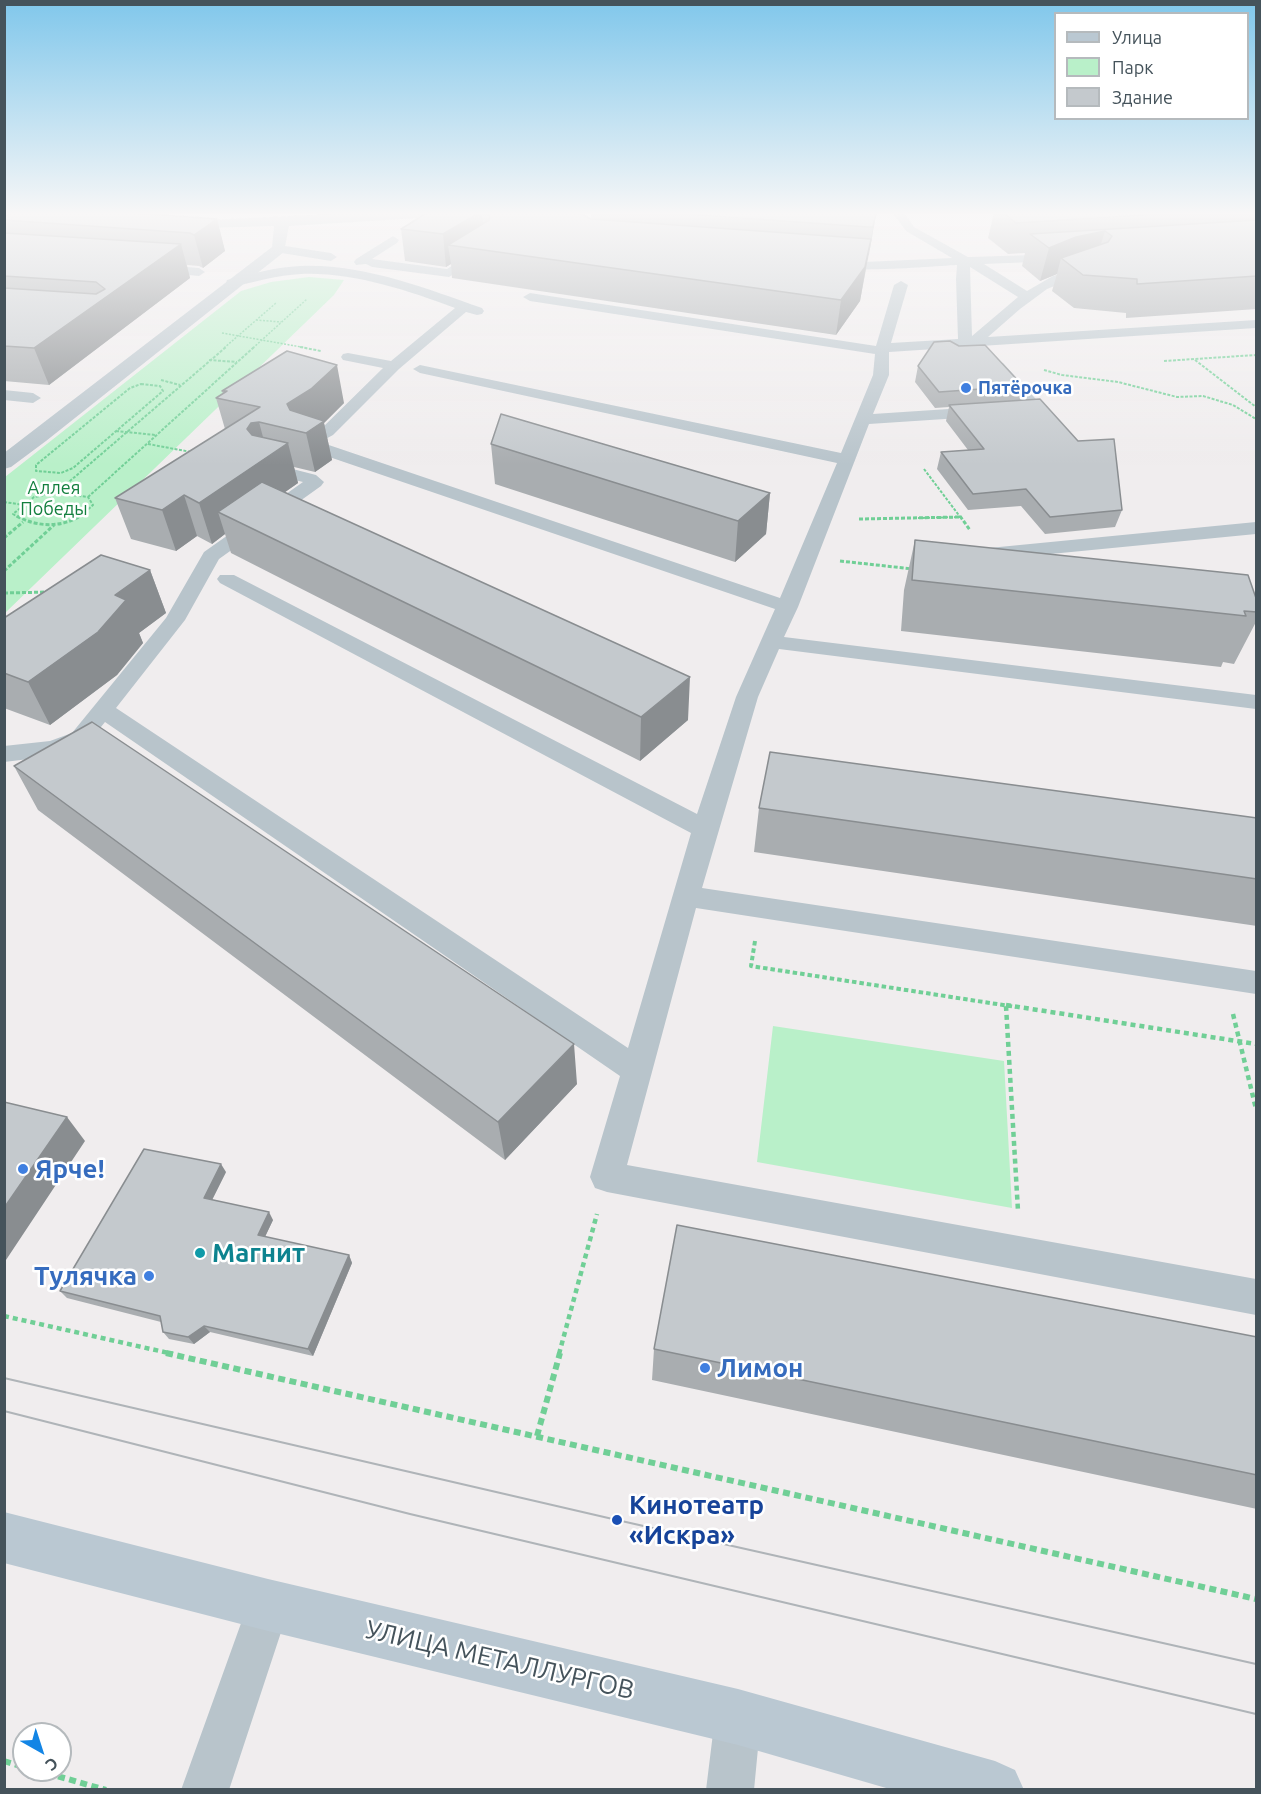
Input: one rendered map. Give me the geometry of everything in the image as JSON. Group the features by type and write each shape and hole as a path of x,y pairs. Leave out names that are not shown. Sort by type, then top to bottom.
{"main road":[{"name":"УЛИЦА МЕТАЛЛУРГОВ","path":"4,1537 268,1605 738,1717 995,1790"}],"street":[{"path":"4,463 215,297"}],"lane":[{"path":"435,297 471,308 394,366 327,432 306,443 788,607"},
{"path":"530,297 882,353 1257,324"},
{"path":"898,297 882,353 880,375 848,460 788,607 747,697 705,830 607,1177 1257,1297"},
{"path":"863,420 1036,408 975,345 965,297"},
{"path":"882,353 975,345 1027,297"},
{"path":"348,357 394,366"},
{"path":"420,369 848,460"},
{"path":"4,395 33,398"},
{"path":"4,754 54,748 80,738 175,620 211,556 315,482 269,468"},
{"path":"989,554 1257,528"},
{"path":"227,579 705,830"},
{"path":"773,642 1257,702"},
{"path":"103,710 637,1071"},
{"path":"686,896 1257,983"},
{"path":"205,1790 268,1605"},
{"path":"730,1790 738,1717"}],"path":[{"path":"88,497 93,505 77,520 54,525 23,522 13,514 34,498 56,493 88,497 308,299"},
{"path":"56,493 276,303"},
{"path":"256,320 282,322"},
{"path":"264,339 348,357"},
{"path":"975,345 1062,375 1118,382 1177,397 1203,396 1233,405 1257,419"},
{"path":"1186,354 1257,407"},
{"path":"1194,359 1257,355"},
{"path":"209,360 238,362"},
{"path":"132,417 142,418"},
{"path":"116,431 156,435"},
{"path":"147,444 269,468"},
{"path":"84,459 93,460"},
{"path":"924,469 989,554"},
{"path":"4,502 24,505"},
{"path":"826,514 854,519 960,517"},
{"path":"4,538 23,522"},
{"path":"4,571 54,525"},
{"path":"4,593 52,592"},
{"path":"760,907 751,966 1257,1044"},
{"path":"1226,979 1257,1109"},
{"path":"1006,1005 1020,1254"},
{"path":"537,1436 607,1177"},
{"path":"4,1316 1257,1599"},
{"path":"72,1780 106,1790"}],"green space":[{"name":"Аллея Победы","path":"234,297 332,297 5,613 5,477"},
{"path":"773,1026 1004,1061 1012,1208 757,1162"}],"building":[{"path":"4,297 106,297 34,348 4,346"},
{"path":"818,297 843,297 841,300"},
{"path":"950,341 959,346 985,345 1023,386 939,392 918,366 934,342"},
{"path":"287,351 337,365 311,389 287,404 290,410 324,421 306,433 259,422 251,423 247,429 252,435 288,443 199,503 184,495 162,510 115,498 260,407 216,398 227,391 222,391"},
{"path":"1040,399 1078,441 1114,439 1122,510 1050,517 1026,489 973,494 941,452 984,449 949,405"},
{"path":"501,414 770,493 738,521 491,444"},
{"path":"262,482 690,677 641,717 218,512"},
{"path":"915,540 1248,575 1257,601 1257,612 1244,611 1246,616 912,580"},
{"path":"101,555 150,570 115,595 126,600 98,632 28,682 4,673 4,618"},
{"path":"92,722 574,1044 498,1122 14,766"},
{"path":"770,752 1257,818 1257,879 759,808"},
{"path":"4,1102 67,1117 4,1208"},
{"name":"Магнит","path":"144,1149 221,1164 204,1198 269,1212 258,1235 349,1255 308,1349 204,1326 188,1337 163,1332 160,1316 60,1291"},
{"path":"677,1225 1257,1337 1257,1475 654,1349"}],"tram line":[{"path":"4,1378 617,1520 1256,1664"},
{"path":"4,1411 410,1514 1256,1714"}],"place":[{"name":"Пятёрочка","path":"966,388"},
{"name":"Ярче!","path":"23,1169"},
{"name":"Магнит","path":"200,1253"},
{"name":"Тулячка","path":"149,1276"},
{"name":"Лимон","path":"705,1368"},
{"name":"Кинотеатр «Искра»","path":"617,1520"}]}
